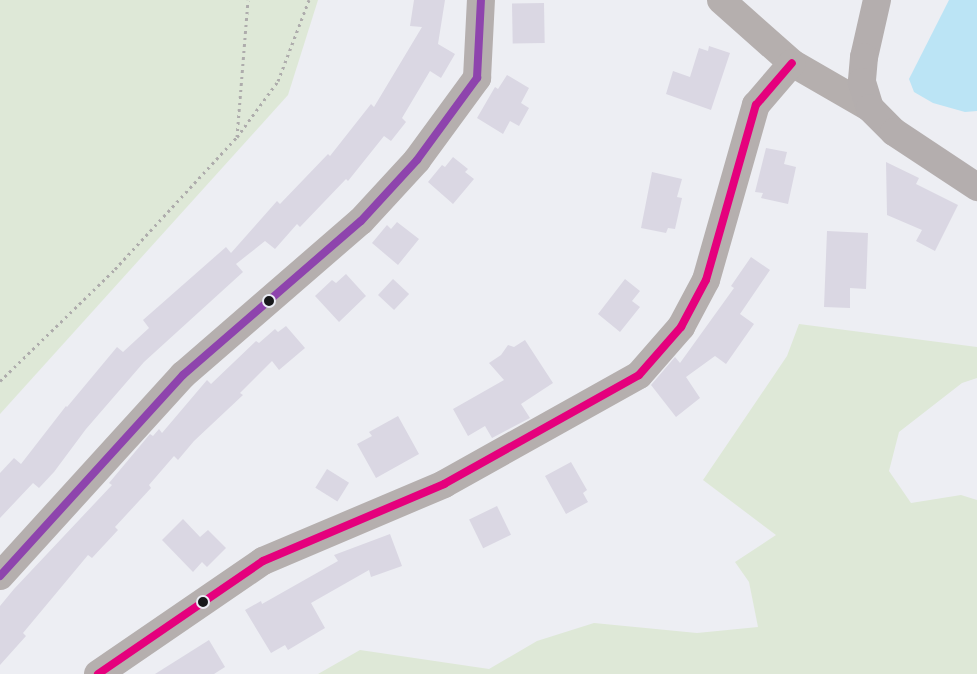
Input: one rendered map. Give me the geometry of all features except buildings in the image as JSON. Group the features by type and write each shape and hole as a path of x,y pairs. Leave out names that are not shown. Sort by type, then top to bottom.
{"street":[{"path":"0,576 183,375 361,221 417,160 477,78 481,0"},
{"path":"721,0 792,63 870,108 894,132 977,187"},
{"path":"870,108 862,82 864,57 877,0"},
{"path":"98,674 263,561 444,484 639,375 681,327 706,280 756,105 792,63"}],"path":[{"path":"237,137 248,0"},
{"path":"0,381 115,270 237,137 278,81 309,0"}],"green space":[{"path":"0,0 318,0 288,95 0,414"},
{"path":"799,324 977,347 977,378 962,383 899,432 889,471 911,503 961,495 977,500 977,674 318,674 360,650 489,669 537,641 594,623 697,633 758,627 749,582 735,562 776,535 703,480 787,356"}],"water":[{"path":"949,0 977,0 977,111 965,112 933,103 914,92 909,79"}],"transit line":[{"path":"0,576 183,375 361,221 417,160 477,78 481,0"},
{"path":"98,674 263,561 444,484 639,375 681,327 706,280 756,105 792,63"}]}
